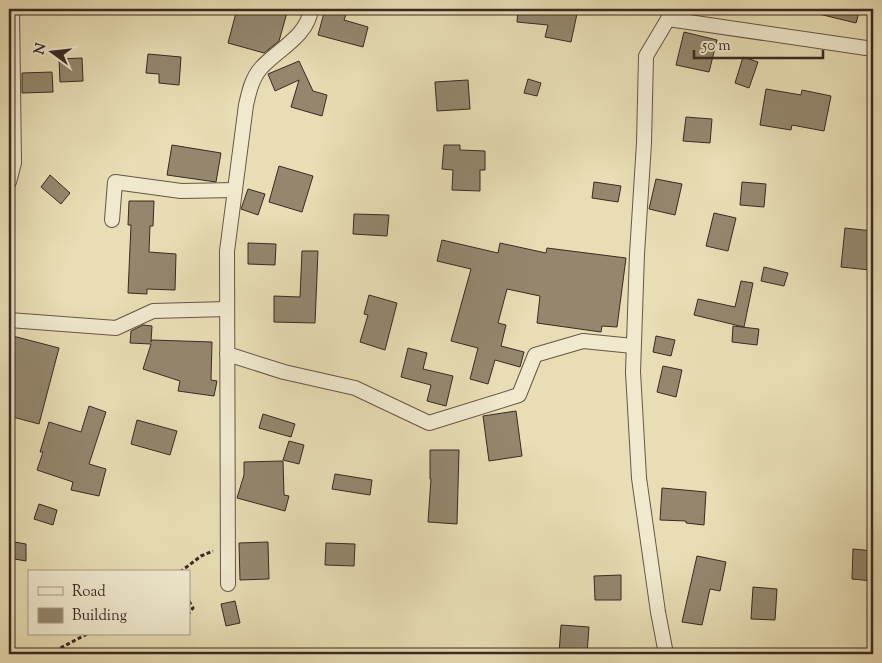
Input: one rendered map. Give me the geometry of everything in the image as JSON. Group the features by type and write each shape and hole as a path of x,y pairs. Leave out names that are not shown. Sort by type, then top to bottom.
{"street":[{"path":"9,182 14,163 11,133 12,9"},
{"path":"228,584 227,251 246,105 250,86 260,69 301,31 311,9"},
{"path":"666,654 658,612 639,478 633,372 637,254 644,143 646,56 668,19 873,49"},
{"path":"112,220 115,182 181,191 235,190"},
{"path":"9,320 116,328 153,311 227,309"},
{"path":"228,354 284,372 355,388 429,423 519,396 535,355 584,341 633,346"}],"path":[{"path":"183,570 201,556 228,545"},
{"path":"49,654 83,636"}],"building":[{"path":"237,9 288,9 279,41 264,53 228,43"},
{"path":"325,9 348,9 344,20 368,27 363,47 318,35"},
{"path":"518,9 578,9 571,42 545,37 548,25 517,22"},
{"path":"820,9 860,9 856,23 819,14"},
{"path":"684,32 717,40 709,72 676,65"},
{"path":"148,54 181,57 179,85 159,83 159,74 146,73"},
{"path":"743,57 758,62 749,88 735,83"},
{"path":"82,58 83,81 60,82 59,59"},
{"path":"299,61 313,91 327,95 322,116 291,107 299,80 275,91 268,74"},
{"path":"52,72 53,92 22,93 22,73"},
{"path":"528,79 541,83 537,96 524,93"},
{"path":"468,80 470,109 437,111 435,82"},
{"path":"766,89 801,95 802,90 831,96 824,131 792,125 791,130 760,125"},
{"path":"686,117 712,119 710,143 683,141"},
{"path":"172,145 221,153 216,182 167,175"},
{"path":"444,145 460,145 460,150 485,151 485,170 480,170 480,191 452,190 453,170 442,169"},
{"path":"279,166 313,176 302,212 269,202"},
{"path":"50,175 70,193 61,204 41,187"},
{"path":"656,179 682,184 675,215 649,209"},
{"path":"594,182 621,186 618,202 592,198"},
{"path":"742,182 766,184 764,207 740,205"},
{"path":"248,189 265,194 258,215 241,209"},
{"path":"129,201 154,201 153,226 150,226 149,252 176,254 175,290 147,289 147,294 128,293 131,225 128,225"},
{"path":"714,213 736,218 728,251 706,246"},
{"path":"354,214 389,215 387,236 353,234"},
{"path":"845,228 873,231 873,254 870,270 841,267"},
{"path":"442,240 498,253 500,243 546,253 547,248 626,258 617,327 602,326 601,332 537,323 540,296 507,289 498,323 506,325 501,346 524,352 520,367 495,360 488,384 470,379 478,348 451,341 471,269 437,261"},
{"path":"248,243 276,244 275,265 248,264"},
{"path":"302,251 318,251 315,323 274,322 274,296 300,297"},
{"path":"764,267 788,273 784,286 761,281"},
{"path":"741,281 753,283 744,327 694,315 698,299 735,307"},
{"path":"369,295 397,303 385,350 360,342 368,315 364,314"},
{"path":"143,325 152,326 151,342 152,340 212,342 211,380 217,381 214,396 178,391 180,381 143,369 151,344 130,343 131,331"},
{"path":"733,326 759,329 757,345 732,342"},
{"path":"9,335 59,348 39,424 9,416 12,388 9,387"},
{"path":"656,336 675,340 671,356 653,352"},
{"path":"408,348 427,353 423,369 453,376 446,406 427,401 431,385 401,377"},
{"path":"663,366 682,370 676,397 657,392"},
{"path":"89,406 106,412 89,464 106,469 99,496 71,490 73,482 37,470 49,422 81,432"},
{"path":"516,411 522,456 489,461 483,416"},
{"path":"263,414 295,424 291,437 259,428"},
{"path":"137,420 177,431 170,455 131,444"},
{"path":"289,441 304,445 299,464 283,460"},
{"path":"430,450 459,450 457,524 428,522 431,479"},
{"path":"283,461 284,495 289,496 285,511 237,498 244,475 244,462"},
{"path":"335,474 372,480 370,495 332,489"},
{"path":"662,488 706,492 704,525 686,523 686,521 660,520"},
{"path":"39,504 57,510 53,525 34,519"},
{"path":"9,541 26,544 26,561 9,558"},
{"path":"268,542 269,579 240,580 239,543"},
{"path":"326,543 355,544 354,566 325,565"},
{"path":"853,549 873,551 873,581 852,579"},
{"path":"697,556 726,562 720,591 710,589 702,625 682,622"},
{"path":"621,575 621,600 595,600 594,576"},
{"path":"753,587 777,589 775,620 751,619"},
{"path":"235,601 240,623 226,626 221,604"},
{"path":"561,625 589,627 587,654 559,654"}]}
